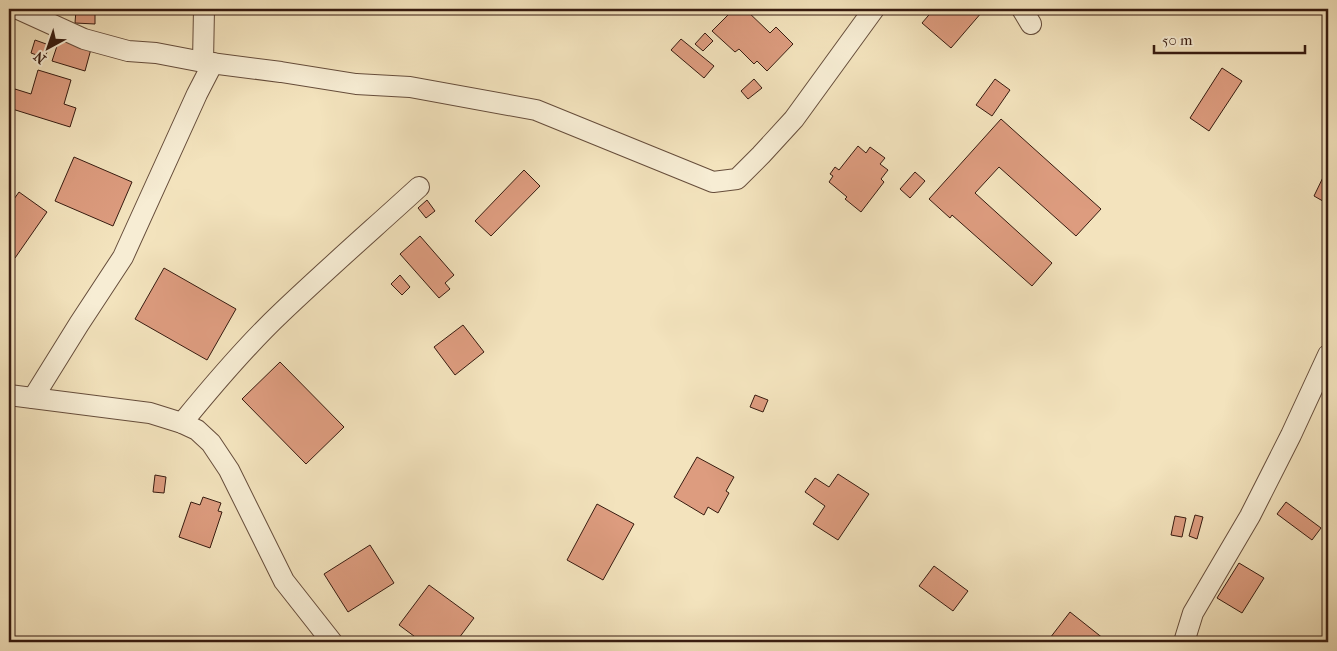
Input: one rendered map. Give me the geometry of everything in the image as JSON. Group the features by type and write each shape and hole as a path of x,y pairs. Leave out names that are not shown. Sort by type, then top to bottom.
{"street":[{"path":"18,9 84,38 128,51 156,53 208,63 356,84 410,87 536,110 713,182 737,178 761,155 794,119 874,9"},
{"path":"33,398 123,257 197,94 208,63 204,9"},
{"path":"182,423 248,346 281,313 419,187"},
{"path":"1184,642 1193,613 1250,516 1291,435 1328,355"},
{"path":"9,395 150,413 197,430 211,443 229,470 284,581 332,642"}],"building":[{"path":"67,9 95,9 95,24 75,23 76,10"},
{"path":"734,9 745,9 770,33 776,27 793,44 767,71 757,61 754,64 739,49 735,52 712,31"},
{"path":"934,9 978,9 982,12 951,48 922,23"},
{"path":"705,33 713,41 703,51 695,44"},
{"path":"681,39 714,66 704,78 671,50"},
{"path":"35,40 49,45 45,58 31,53"},
{"path":"59,40 91,49 85,71 52,61"},
{"path":"1222,68 1242,81 1209,131 1190,118"},
{"path":"38,70 71,80 64,104 76,108 70,127 9,108 15,89 31,94"},
{"path":"754,79 762,88 748,99 741,91"},
{"path":"995,79 1010,90 992,116 976,105"},
{"path":"1001,119 1101,209 1076,236 999,167 975,193 1052,263 1032,286 952,215 950,218 929,199"},
{"path":"858,146 866,153 870,147 885,158 880,164 888,170 881,179 884,182 861,212 829,182 833,176 830,174 835,167 839,170"},
{"path":"74,157 132,182 113,226 55,201"},
{"path":"1328,167 1328,204 1314,196"},
{"path":"524,170 540,186 491,236 475,221"},
{"path":"915,172 925,181 910,198 900,189"},
{"path":"19,192 47,212 15,258 9,253 9,206"},
{"path":"427,200 435,211 426,218 418,208"},
{"path":"420,236 454,275 445,283 450,289 439,298 400,254"},
{"path":"164,268 236,309 207,360 135,319"},
{"path":"400,275 410,287 402,295 391,284"},
{"path":"463,325 484,352 455,375 434,347"},
{"path":"280,362 344,427 306,464 242,399"},
{"path":"755,395 768,400 763,412 750,407"},
{"path":"697,457 734,477 726,491 729,493 718,513 708,507 704,515 674,497"},
{"path":"838,474 869,494 838,540 813,524 825,506 805,492 815,478 829,487"},
{"path":"155,475 166,477 164,493 153,492"},
{"path":"203,497 221,503 218,511 222,512 210,548 179,537 191,502 200,505"},
{"path":"1286,502 1321,528 1312,540 1277,514"},
{"path":"597,504 634,524 603,580 567,560"},
{"path":"1195,515 1203,517 1197,539 1189,536"},
{"path":"1175,516 1186,518 1182,537 1171,535"},
{"path":"370,545 394,583 348,612 324,574"},
{"path":"1239,563 1264,578 1242,613 1217,598"},
{"path":"934,566 968,591 953,611 919,586"},
{"path":"429,585 474,618 456,642 422,642 399,625"},
{"path":"1070,612 1104,639 1102,642 1055,642 1050,638"}]}
